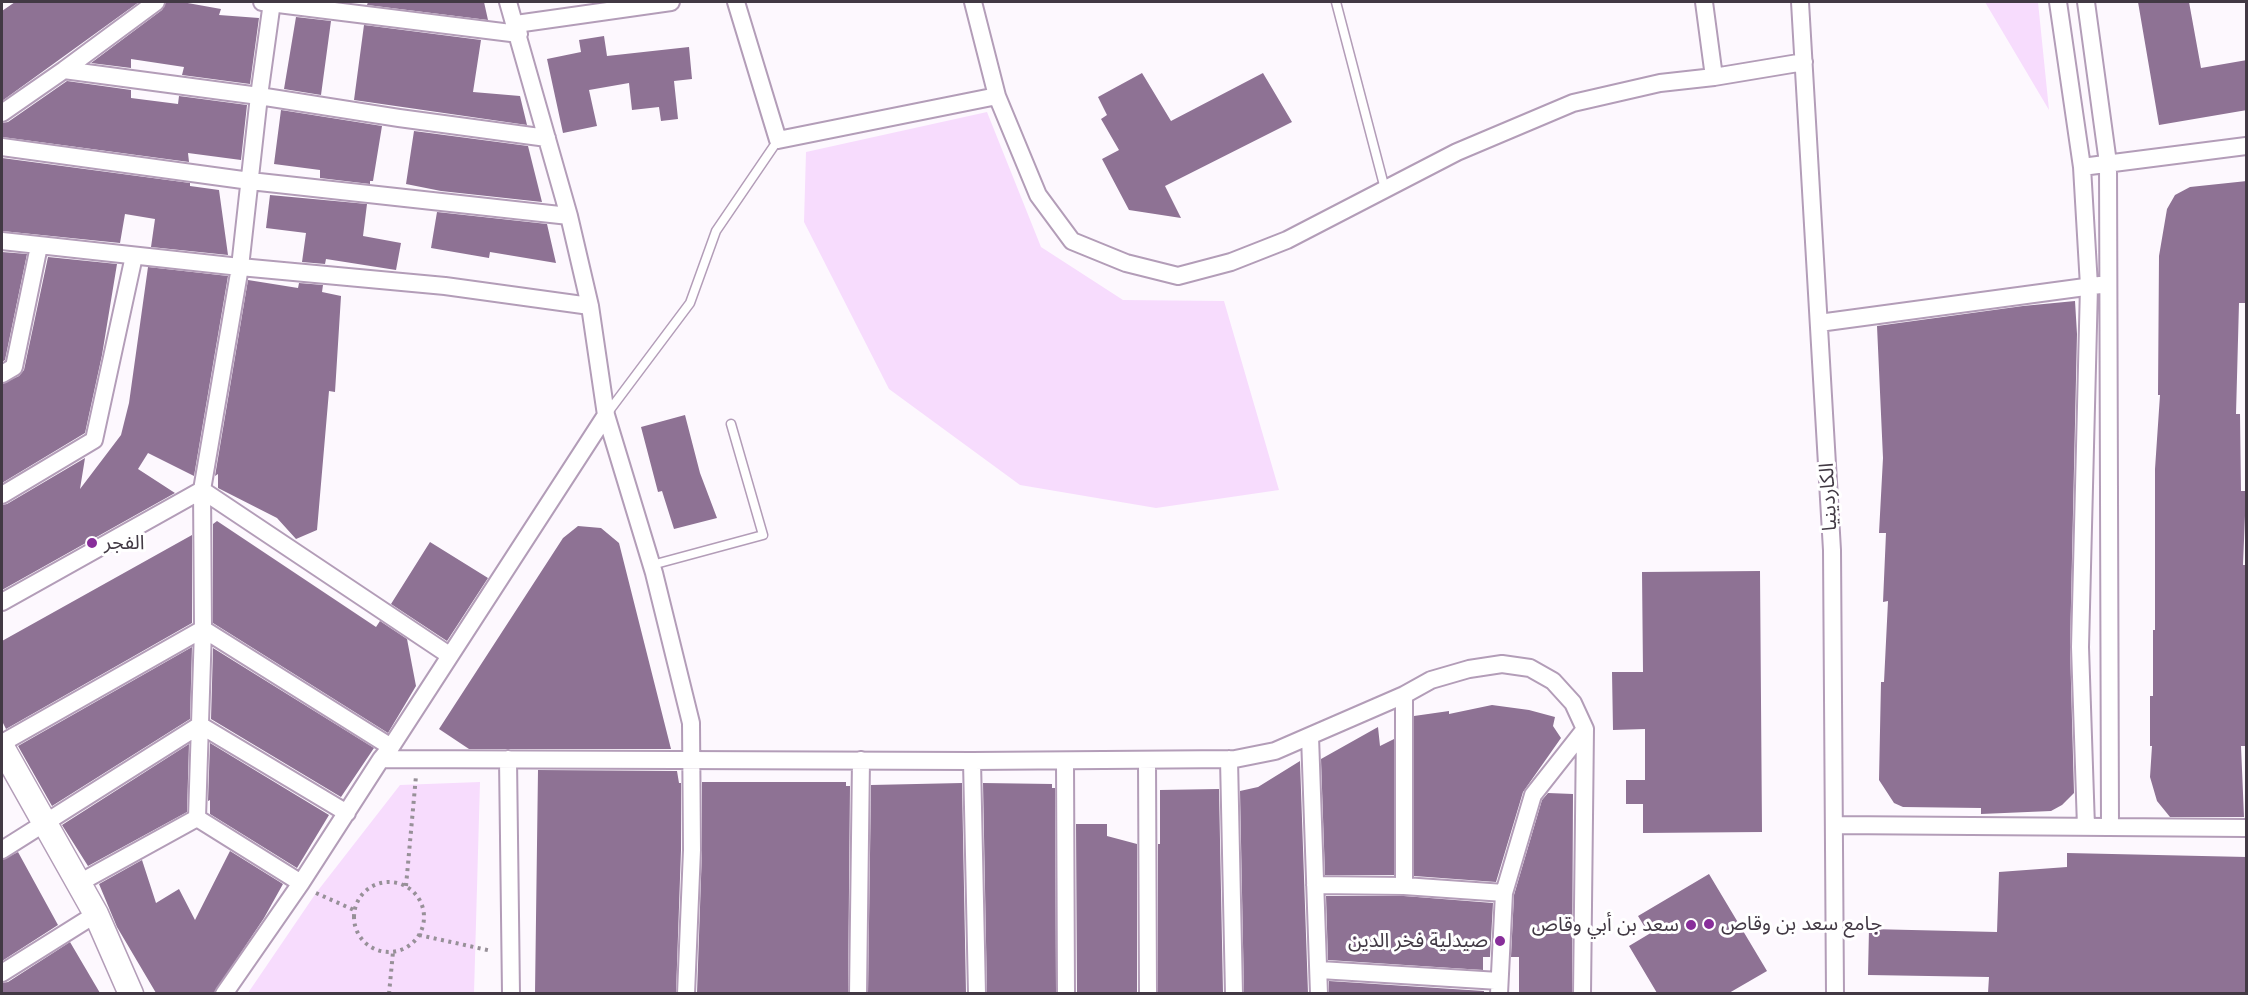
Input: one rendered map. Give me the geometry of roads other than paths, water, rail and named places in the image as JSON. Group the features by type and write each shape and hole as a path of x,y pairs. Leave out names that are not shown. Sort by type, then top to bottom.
{"street":[{"path":"2,113 156,2"},
{"path":"196,818 203,629 202,490 240,267 268,2 517,29 671,2"},
{"path":"508,2 569,216 590,306 606,415 652,565 691,723 692,850 686,993"},
{"path":"736,2 778,140 997,96"},
{"path":"973,2 997,96 1038,195 1072,241 1126,263 1178,276 1231,262 1287,240 1456,152 1573,103 1660,83 1714,77 1804,62"},
{"path":"1704,2 1714,77"},
{"name":"الكاردينيا","path":"1800,2 1832,550 1835,993"},
{"path":"2058,2 2082,167 2089,286 2080,647 2086,828"},
{"path":"2086,2 2108,163 2110,827"},
{"path":"64,70 548,138"},
{"path":"2082,167 2247,146"},
{"path":"2,147 250,181 569,216"},
{"path":"2,241 240,267 445,286 590,306"},
{"path":"2,374 14,367 39,246"},
{"path":"2,495 94,440 134,256"},
{"path":"1819,323 2110,284"},
{"path":"224,993 301,883 606,415"},
{"path":"202,490 449,656"},
{"path":"2,603 202,490"},
{"path":"2,743 203,629"},
{"path":"203,629 386,753 414,759 972,761 1229,759 1275,751 1404,695 1431,680 1468,669 1502,664 1530,668 1553,681 1573,703 1585,729 1582,993"},
{"path":"1404,695 1404,886"},
{"path":"200,725 347,813"},
{"path":"2,850 200,725"},
{"path":"1320,970 1499,987 1504,893 1533,795 1585,729"},
{"path":"1310,736 1320,970 1319,993"},
{"path":"2,747 96,914 131,993"},
{"path":"508,759 511,993"},
{"path":"1229,759 1234,993"},
{"path":"858,993 861,760"},
{"path":"1147,760 1148,993"},
{"path":"972,761 977,993"},
{"path":"1065,761 1066,993"},
{"path":"79,883 196,818"},
{"path":"196,818 301,883"},
{"path":"1834,825 2247,828"},
{"path":"1315,885 1404,886 1504,893"},
{"path":"2,974 96,914"}],"lane":[{"path":"1336,2 1385,189"},
{"path":"606,415 690,303 716,231 778,140"},
{"path":"652,565 763,535 731,424"}],"place":[{"name":"الفجر","path":"92,543"},
{"name":"جامع سعد بن وقاص","path":"1709,924"},
{"name":"سعد بن أبي وقاص","path":"1691,925"},
{"name":"صيدلية فخر الدين","path":"1500,941"}]}
